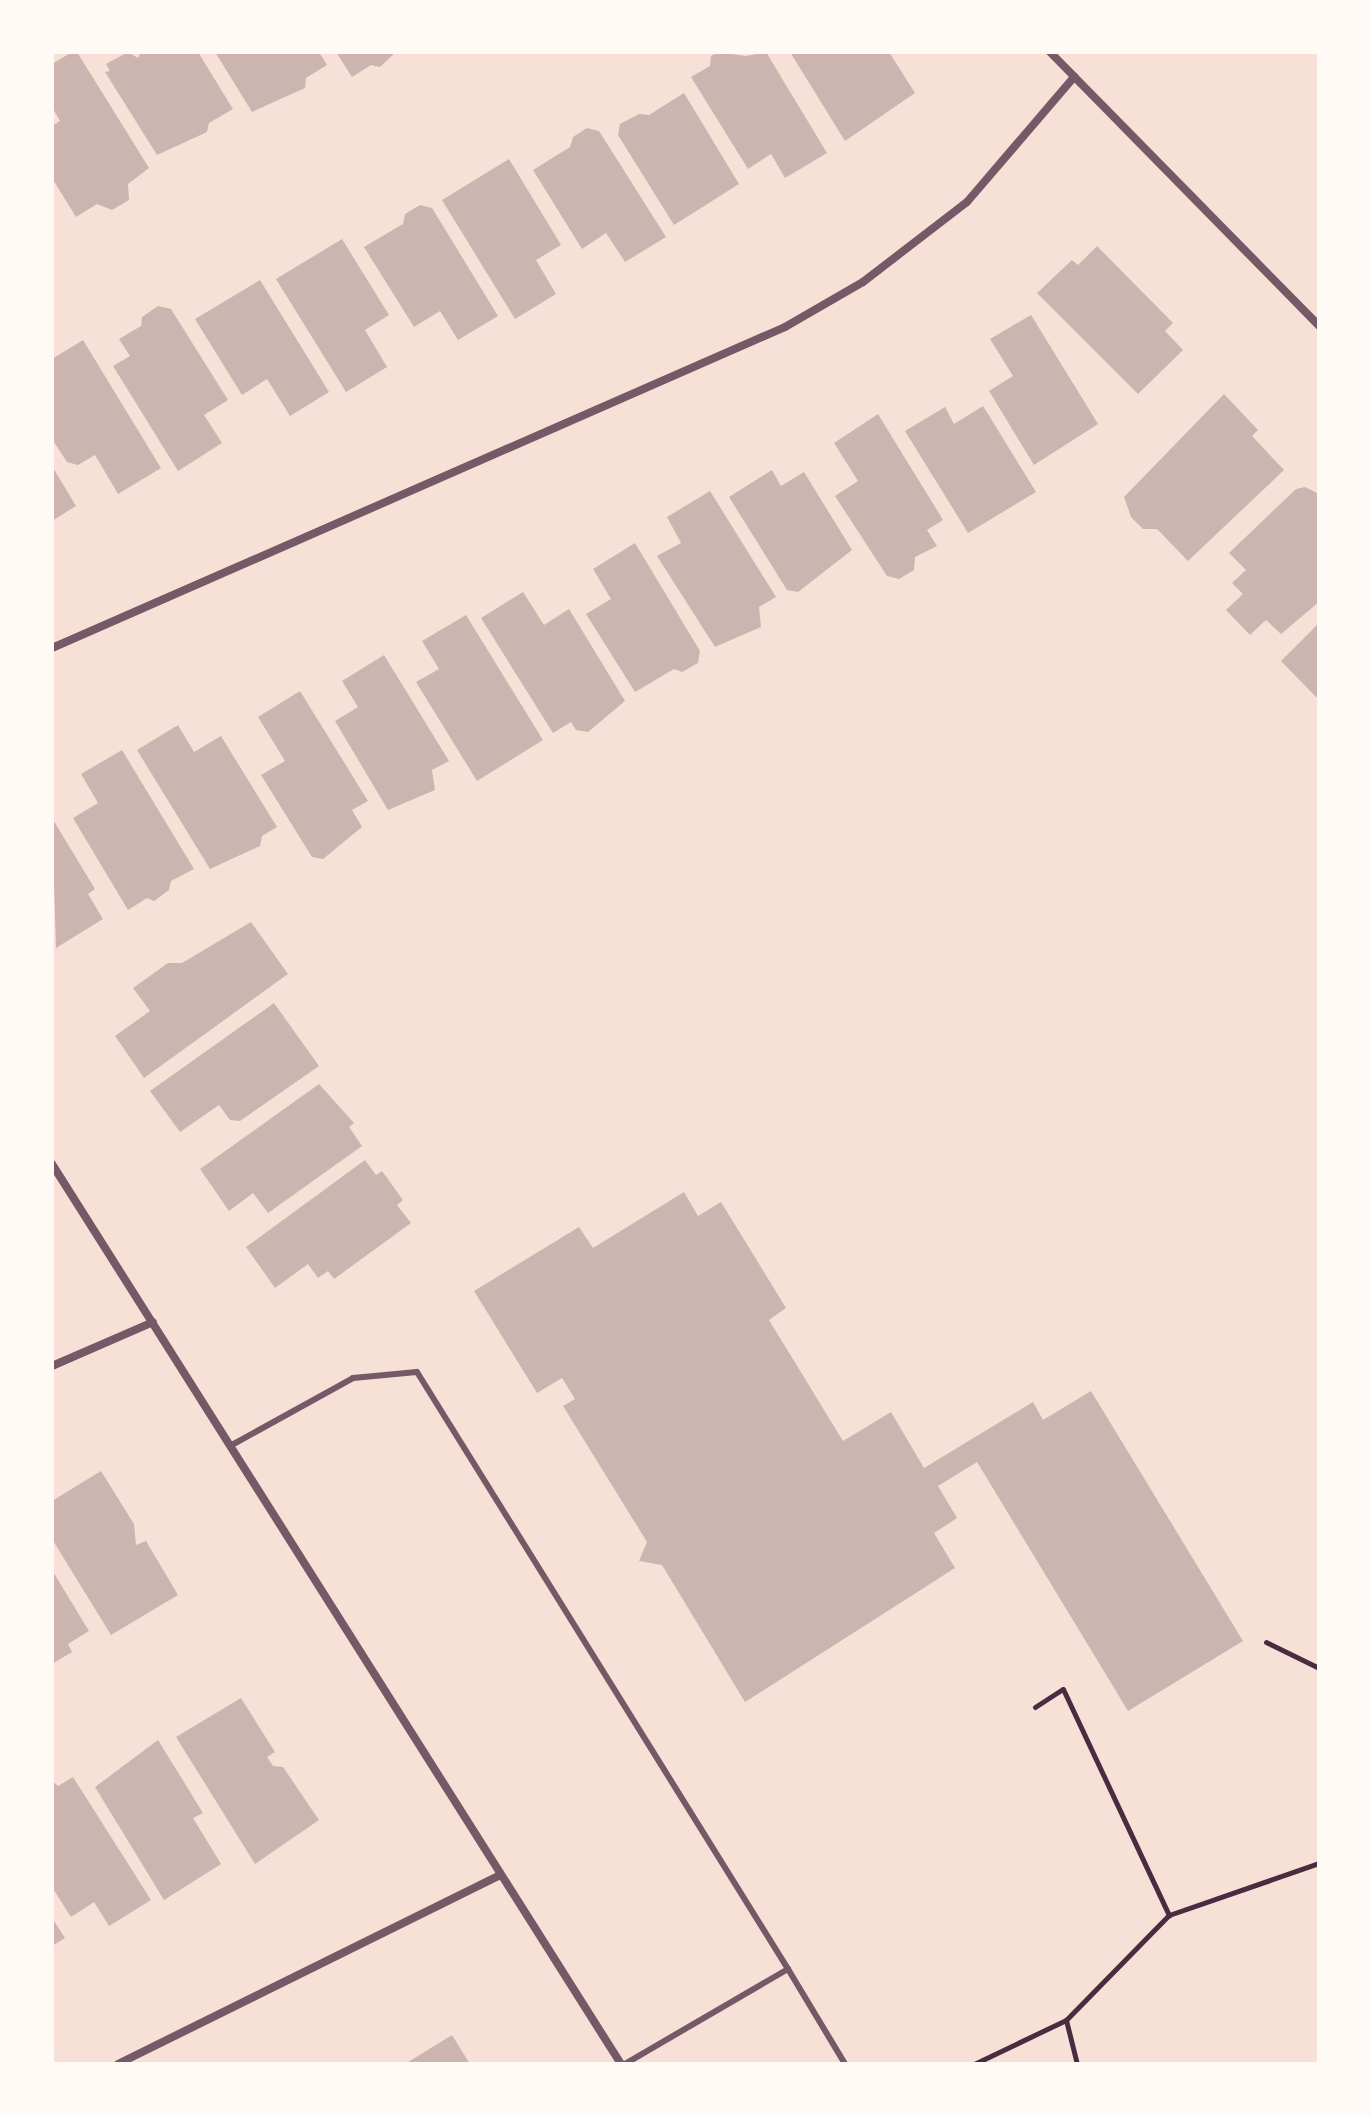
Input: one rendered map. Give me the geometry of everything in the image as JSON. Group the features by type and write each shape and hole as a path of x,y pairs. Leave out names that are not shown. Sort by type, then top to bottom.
{"street":[{"path":"1050,52 1319,326"},
{"path":"52,648 785,327 863,282 967,202 1074,77"},
{"path":"52,1164 499,1876 623,2064"},
{"path":"52,1366 153,1322"},
{"path":"118,2064 499,1876"}],"lane":[{"path":"230,1446 353,1378 417,1372 845,2064"},
{"path":"623,2064 788,1969"}],"path":[{"path":"1266,1642 1319,1668"},
{"path":"1035,1707 1063,1689 1169,1915"},
{"path":"974,2064 1066,2020 1169,1915 1319,1863"},
{"path":"1066,2020 1077,2064"}],"building":[{"path":"77,52 149,168 128,184 129,200 112,210 97,204 76,217 52,178 52,126 60,121 52,107 52,64"},
{"path":"128,52 138,58 141,52 198,52 233,109 209,123 207,132 157,155 105,72 110,71 106,64"},
{"path":"215,52 319,52 327,65 306,78 305,88 252,112"},
{"path":"336,52 396,52 380,67 371,65 352,77"},
{"path":"718,52 746,56 766,52 827,153 785,178 771,154 748,169 691,77 710,66 711,56"},
{"path":"790,52 889,52 915,93 845,141"},
{"path":"684,93 739,184 674,225 618,135 620,124 639,114 649,115"},
{"path":"587,128 599,131 666,237 625,262 606,233 582,249 533,170 570,147 573,137"},
{"path":"509,159 561,245 536,260 556,294 515,319 442,200"},
{"path":"420,205 432,208 498,316 458,340 440,311 414,327 364,247 403,224 405,214"},
{"path":"342,239 389,315 365,330 387,367 346,392 276,279"},
{"path":"1097,246 1173,323 1165,331 1183,350 1138,394 1037,293 1072,260 1078,265"},
{"path":"260,280 329,392 290,416 267,379 242,395 195,319"},
{"path":"158,306 171,309 228,400 204,415 222,443 178,471 113,366 130,356 119,339 141,326 142,317"},
{"path":"1031,315 1098,424 1034,465 989,391 1013,376 990,339"},
{"path":"83,340 161,468 118,494 95,455 78,465 67,462 52,439 52,359"},
{"path":"1224,394 1258,430 1252,436 1284,470 1188,561 1157,529 1143,529 1131,517 1124,497"},
{"path":"983,406 1036,492 968,533 905,431 945,407 954,424"},
{"path":"878,414 943,520 927,530 937,546 915,557 914,570 899,579 887,576 835,496 858,481 834,443"},
{"path":"52,466 76,506 52,521"},
{"path":"772,470 781,486 804,472 852,550 798,592 787,590 729,497"},
{"path":"1305,487 1319,494 1319,602 1281,634 1266,620 1250,635 1226,610 1243,594 1232,583 1246,570 1229,553 1296,489"},
{"path":"710,491 776,597 759,607 761,627 715,647 657,556 681,543 667,517"},
{"path":"635,543 700,651 698,663 682,672 674,669 635,692 586,614 611,599 593,569"},
{"path":"523,592 544,625 569,609 625,701 588,732 576,730 571,722 553,733 481,618"},
{"path":"466,615 543,740 477,781 416,682 439,669 422,641"},
{"path":"1319,623 1319,700 1281,661"},
{"path":"384,655 449,761 432,770 435,790 388,810 335,721 358,707 342,681"},
{"path":"300,691 368,801 352,810 362,827 323,859 312,857 261,775 285,761 258,717"},
{"path":"178,725 194,752 221,736 277,827 262,836 260,846 210,869 137,750"},
{"path":"122,750 194,869 171,881 169,890 154,901 147,898 128,910 73,818 98,803 81,774"},
{"path":"52,818 95,889 88,894 103,919 56,948"},
{"path":"251,922 288,974 144,1078 115,1036 150,1011 133,988 168,963 182,963"},
{"path":"274,1003 319,1066 240,1121 230,1120 219,1105 180,1132 150,1091"},
{"path":"319,1084 354,1123 349,1127 362,1146 268,1213 253,1193 229,1211 200,1169"},
{"path":"365,1160 376,1175 382,1171 403,1200 397,1205 411,1223 334,1279 328,1271 318,1278 308,1264 275,1288 246,1247"},
{"path":"684,1192 698,1216 721,1202 786,1308 769,1320 843,1441 891,1412 924,1468 1033,1402 1043,1420 1091,1391 1243,1641 1128,1711 977,1462 938,1486 957,1518 934,1533 955,1568 745,1702 662,1565 639,1561 647,1542 563,1406 575,1399 562,1378 537,1393 474,1291 579,1227 593,1248"},
{"path":"101,1471 134,1524 136,1545 146,1541 178,1595 111,1635 52,1539 52,1501"},
{"path":"52,1570 89,1631 68,1644 72,1652 52,1664"},
{"path":"241,1698 275,1752 267,1757 273,1766 283,1767 319,1820 255,1864 176,1737"},
{"path":"158,1740 203,1813 193,1818 221,1864 164,1900 95,1787"},
{"path":"73,1777 151,1900 109,1926 94,1902 71,1917 52,1887 52,1781 58,1786"},
{"path":"52,1918 65,1938 52,1946"},
{"path":"452,2035 470,2064 405,2064 426,2051"}]}
